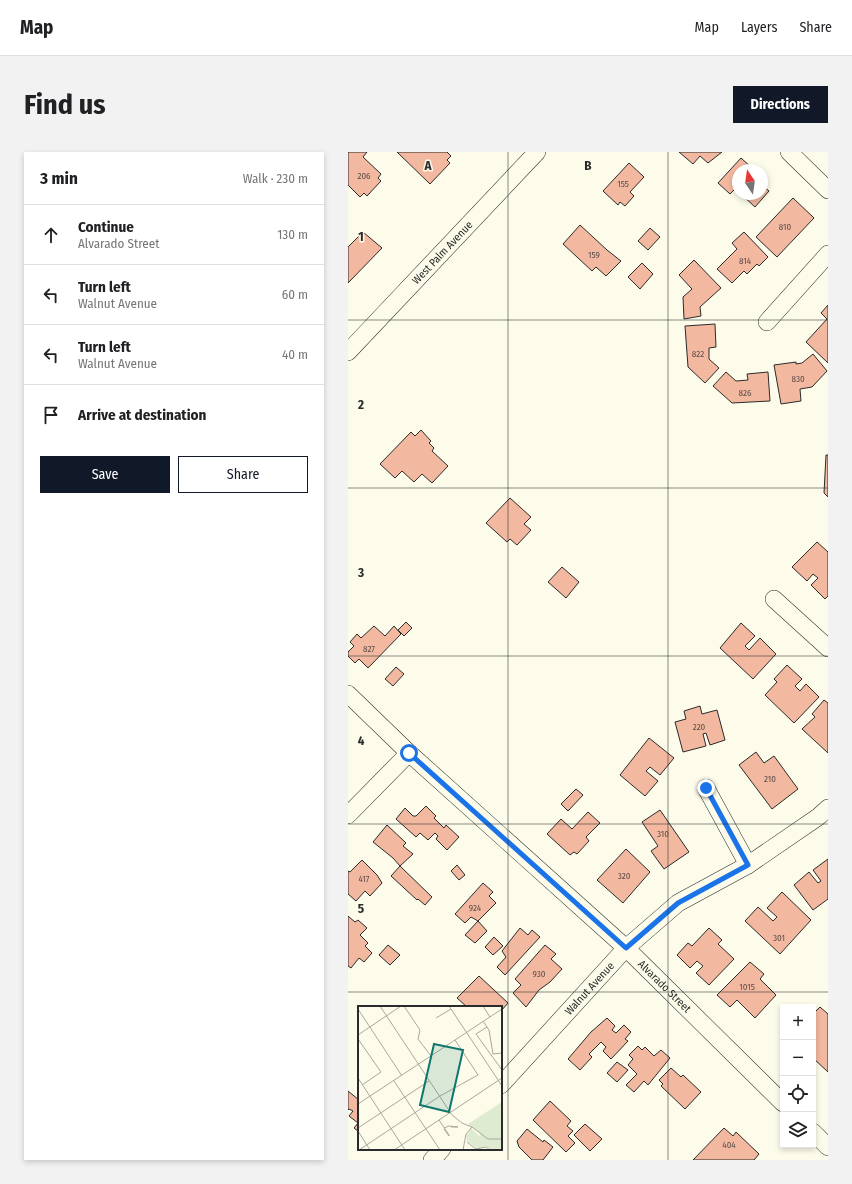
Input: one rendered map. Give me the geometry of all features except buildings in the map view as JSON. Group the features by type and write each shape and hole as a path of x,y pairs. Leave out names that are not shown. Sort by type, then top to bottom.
{"street":[{"name":"West Palm Avenue","path":"348,352 537,152"},
{"path":"789,152 828,190"},
{"path":"767,322 828,254"},
{"path":"774,599 828,648"},
{"name":"Alvarado Street","path":"348,694 409,753 626,948 780,1100"},
{"path":"348,815 409,753"},
{"path":"706,788 748,865"},
{"name":"Walnut Avenue","path":"502,1084 626,948 678,903 748,865 818,817 828,808"},
{"path":"816,1135 828,1147"},
{"path":"432,1160 441,1150"}],"route":[{"path":"409,753 626,948 678,903 748,865 706,788"}]}
